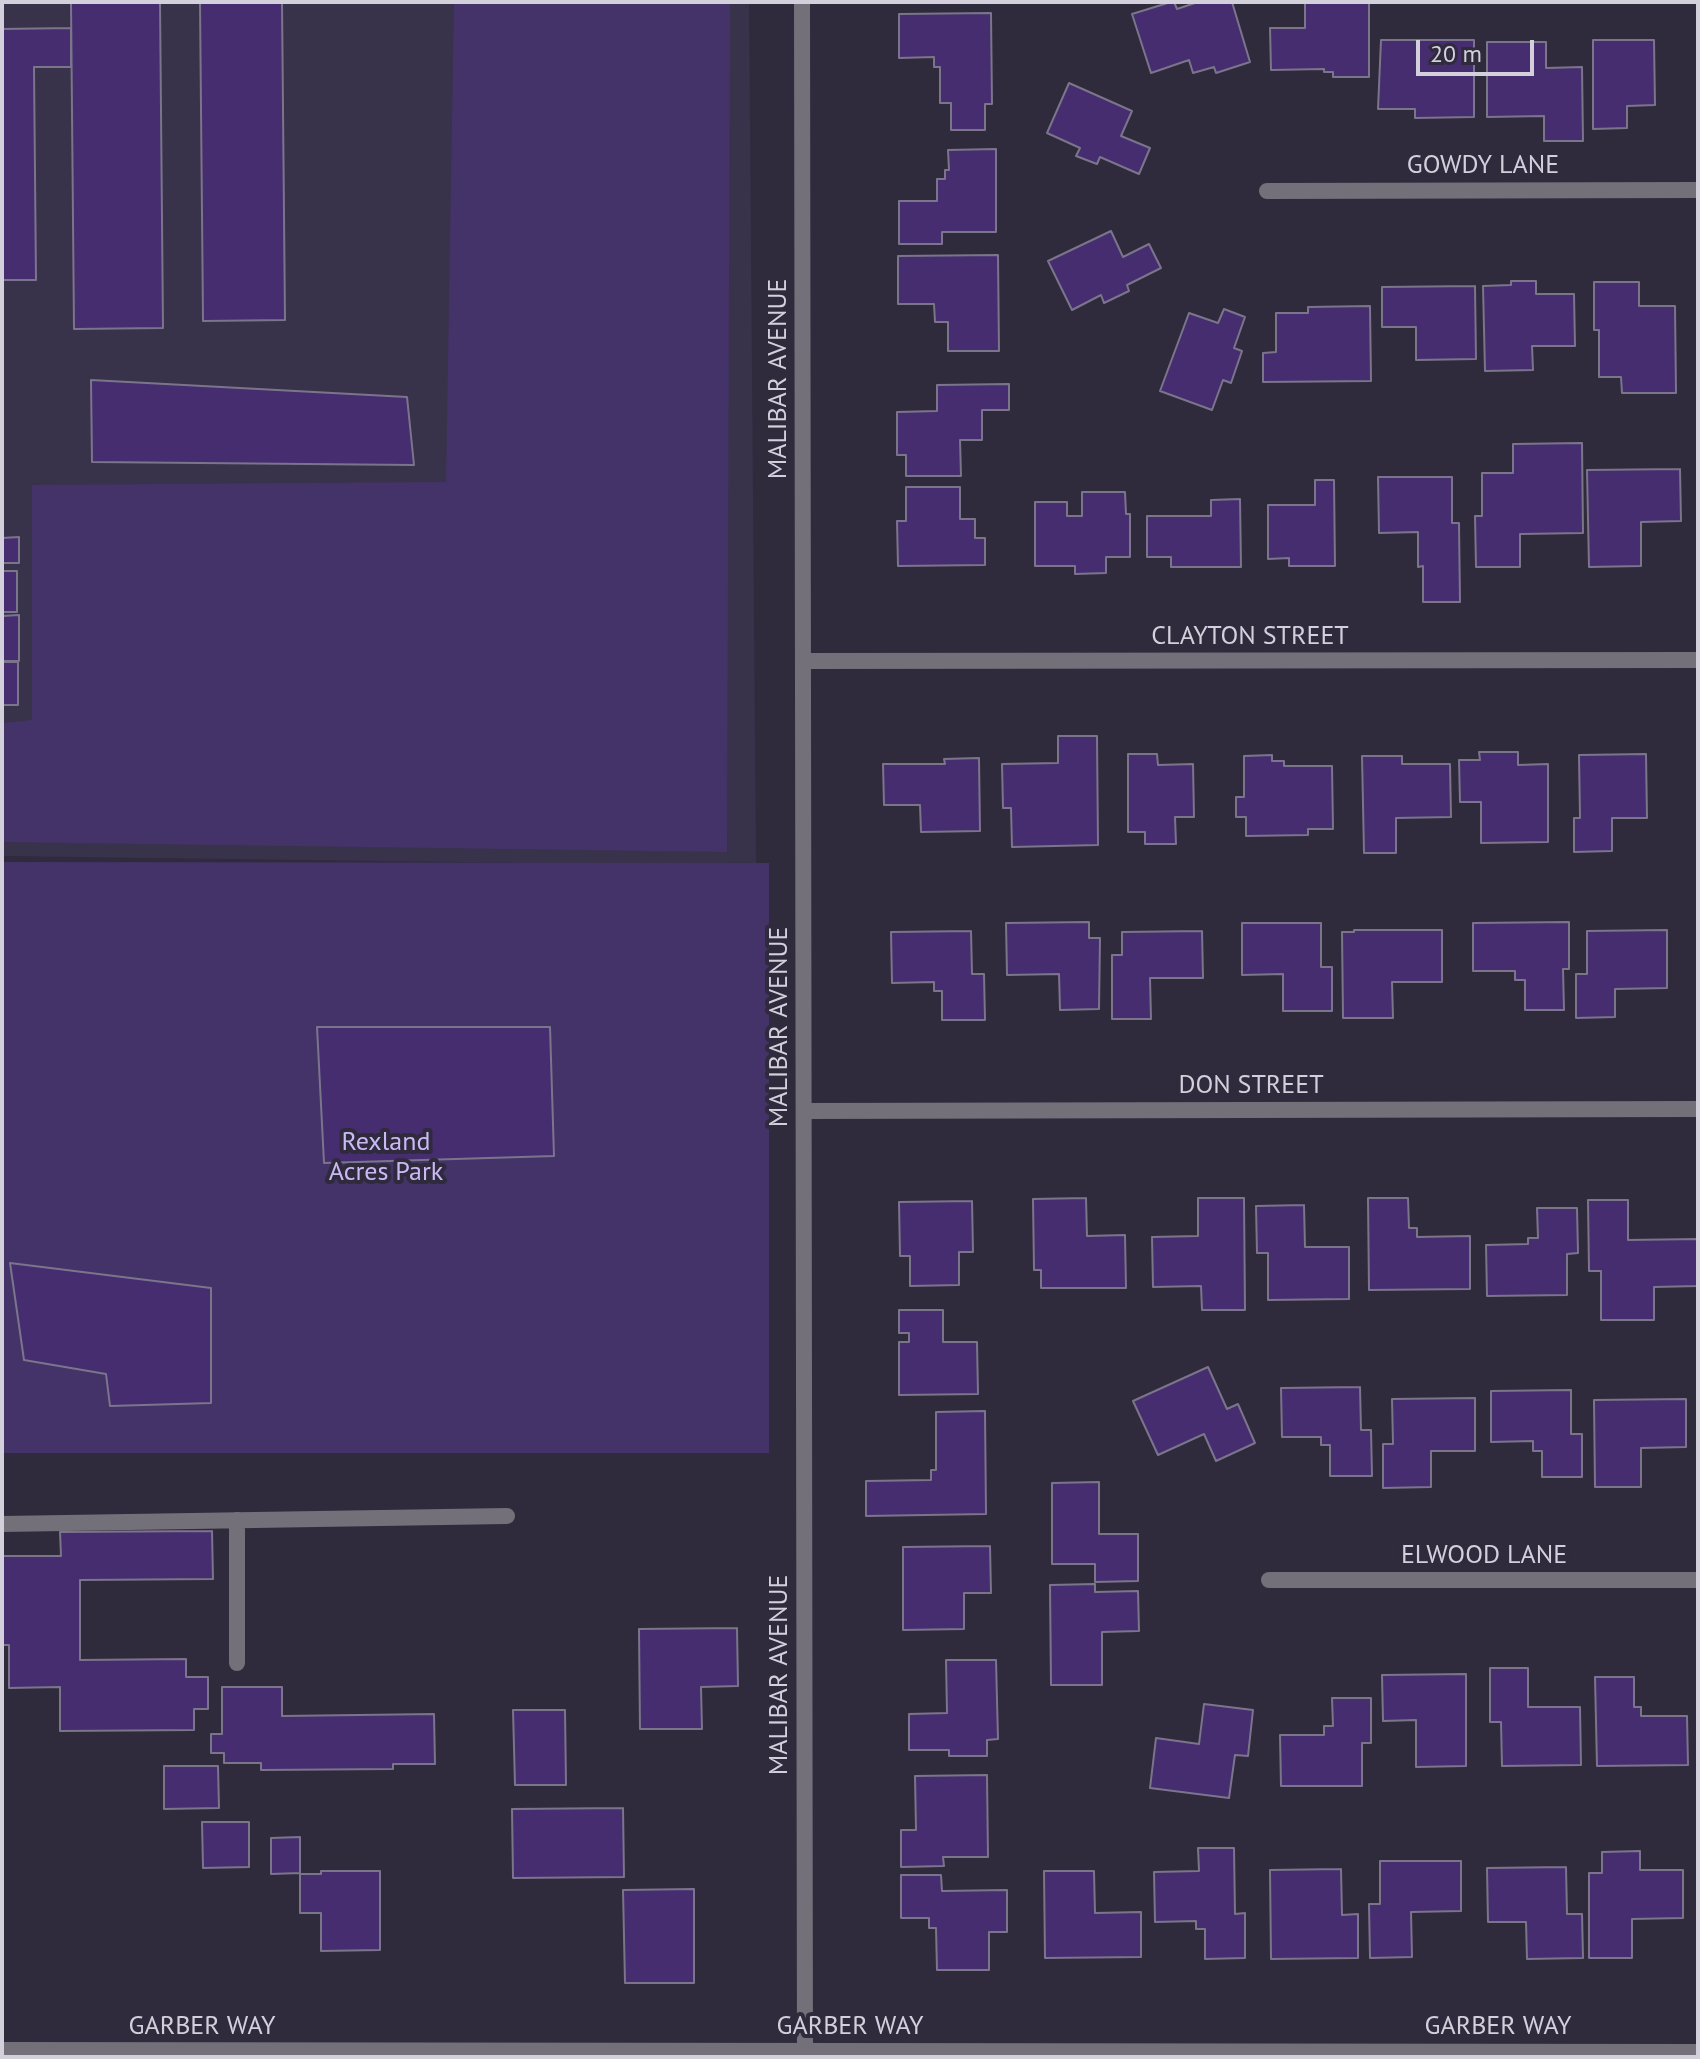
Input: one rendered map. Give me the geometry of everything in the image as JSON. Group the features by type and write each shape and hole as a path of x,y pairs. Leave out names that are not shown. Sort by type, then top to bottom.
{"street":[{"name":"MALIBAR AVENUE","path":"802,2 805,2051"},
{"name":"GOWDY LANE","path":"1267,191 1698,190"},
{"name":"CLAYTON STREET","path":"803,661 1698,660"},
{"name":"DON STREET","path":"804,1111 1698,1109"},
{"path":"2,1524 507,1516"},
{"path":"237,1520 237,1663"},
{"name":"ELWOOD LANE","path":"1269,1580 1698,1580"},
{"name":"GARBER WAY","path":"2,2050 151,2054 1698,2052"}],"shaded area":[{"path":"2,2 749,2 756,866 2,856"}],"green space":[{"path":"454,2 730,2 727,852 2,842 2,723 32,720 32,485 446,482"},
{"name":"Rexland Acres Park","path":"2,862 769,863 769,1453 2,1453"}],"building":[{"path":"71,2 160,2 163,328 74,329"},
{"path":"200,2 282,2 285,320 203,321"},
{"path":"1171,2 1177,9 1198,2 1232,2 1250,62 1216,73 1214,67 1193,73 1189,60 1151,73 1132,14"},
{"path":"1305,2 1369,2 1369,77 1333,77 1333,72 1324,72 1324,69 1271,70 1270,28 1305,28"},
{"path":"991,13 992,104 985,104 985,130 951,130 951,103 940,103 940,67 934,67 934,57 899,58 899,14"},
{"path":"71,28 71,67 34,67 36,280 2,280 2,29"},
{"path":"1381,40 1474,40 1474,117 1415,118 1415,109 1378,109"},
{"path":"1593,40 1654,40 1655,105 1627,106 1627,128 1593,129"},
{"path":"1487,42 1546,42 1546,68 1582,67 1583,141 1544,141 1544,116 1487,117"},
{"path":"1069,83 1132,111 1121,136 1150,148 1139,174 1100,157 1097,164 1076,156 1080,148 1047,133"},
{"path":"996,149 996,232 942,232 942,244 899,244 899,201 937,201 937,179 945,179 945,170 949,170 948,150"},
{"path":"1111,231 1123,257 1149,244 1161,268 1127,285 1129,291 1104,303 1101,295 1072,310 1048,261"},
{"path":"998,255 999,351 948,351 948,322 935,322 934,304 898,304 898,256"},
{"path":"1511,281 1536,281 1536,294 1574,294 1575,346 1532,346 1533,370 1485,371 1483,286 1511,285"},
{"path":"1594,282 1639,282 1639,306 1675,306 1676,393 1622,393 1621,377 1599,377 1599,330 1594,330"},
{"path":"1475,286 1476,359 1416,360 1416,327 1382,327 1382,287"},
{"path":"1370,306 1371,381 1263,382 1263,353 1276,352 1276,313 1308,313 1308,307"},
{"path":"1224,309 1245,317 1234,348 1242,351 1231,383 1223,380 1212,410 1160,391 1189,313 1218,323"},
{"path":"91,380 407,397 414,465 92,462"},
{"path":"1009,384 1009,410 982,410 982,440 960,440 961,476 906,476 906,455 897,455 897,412 937,411 937,385"},
{"path":"1582,443 1583,533 1520,534 1520,567 1476,567 1475,516 1482,516 1482,473 1513,473 1513,444"},
{"path":"1680,469 1681,521 1641,522 1641,566 1589,567 1587,470"},
{"path":"1378,477 1452,477 1452,523 1459,523 1460,602 1423,602 1423,566 1418,567 1418,532 1379,533"},
{"path":"1315,480 1334,480 1335,566 1289,566 1289,558 1268,559 1268,505 1315,505"},
{"path":"906,487 960,487 960,519 975,519 975,538 985,538 985,565 898,566 897,521 906,521"},
{"path":"1082,492 1125,492 1126,514 1130,514 1130,557 1106,557 1106,573 1075,574 1075,566 1035,566 1035,502 1067,502 1067,516 1082,516"},
{"path":"1240,499 1241,567 1171,567 1171,557 1147,557 1147,516 1211,516 1211,500"},
{"path":"19,537 19,563 2,563 2,538"},
{"path":"2,571 17,571 17,612 2,612"},
{"path":"19,615 19,661 2,661 2,616"},
{"path":"2,662 18,662 18,705 2,705"},
{"path":"1058,736 1097,736 1098,845 1012,847 1011,808 1003,808 1002,764 1058,763"},
{"path":"1479,752 1518,752 1518,765 1548,764 1548,842 1481,843 1481,802 1460,802 1459,760 1480,760"},
{"path":"1128,754 1157,754 1158,765 1193,764 1194,817 1175,817 1176,844 1145,844 1145,832 1128,832"},
{"path":"1646,754 1647,818 1612,818 1612,851 1574,852 1574,818 1580,818 1579,755"},
{"path":"1272,755 1272,761 1284,761 1284,766 1332,766 1333,829 1308,829 1308,835 1246,836 1246,817 1236,817 1236,797 1244,797 1244,756"},
{"path":"1362,756 1402,756 1402,764 1450,764 1451,817 1396,818 1396,853 1364,853"},
{"path":"979,758 980,831 921,832 920,805 884,805 883,764 945,764 944,759"},
{"path":"1089,922 1089,938 1100,938 1099,1009 1060,1010 1059,974 1007,975 1006,923"},
{"path":"1569,922 1569,969 1563,969 1564,1010 1525,1010 1525,980 1515,980 1515,971 1473,971 1473,923"},
{"path":"1242,923 1321,923 1321,967 1332,967 1332,1011 1283,1011 1283,974 1242,975"},
{"path":"1442,930 1442,982 1392,982 1393,1018 1343,1018 1342,932"},
{"path":"1667,930 1667,988 1615,989 1615,1017 1576,1018 1576,974 1587,974 1587,931"},
{"path":"971,931 972,974 984,974 985,1020 942,1020 942,991 934,991 934,982 892,983 891,932"},
{"path":"1202,931 1203,978 1150,978 1151,1019 1112,1019 1112,955 1122,955 1122,932"},
{"path":"317,1027 550,1027 554,1156 324,1163"},
{"path":"1086,1198 1087,1236 1125,1235 1126,1288 1041,1288 1041,1270 1034,1270 1033,1199"},
{"path":"1198,1198 1244,1198 1245,1310 1202,1310 1201,1286 1153,1287 1152,1237 1198,1236"},
{"path":"1368,1198 1408,1198 1409,1228 1417,1228 1417,1237 1470,1236 1470,1289 1369,1290"},
{"path":"1588,1200 1628,1200 1628,1240 1698,1239 1698,1286 1654,1287 1654,1320 1601,1320 1601,1271 1589,1271"},
{"path":"972,1201 973,1252 959,1252 959,1285 910,1286 910,1256 900,1256 899,1202"},
{"path":"1304,1205 1305,1247 1349,1247 1349,1299 1268,1300 1268,1253 1257,1253 1256,1206"},
{"path":"1537,1208 1577,1208 1578,1253 1567,1254 1567,1295 1487,1296 1486,1245 1528,1244 1528,1238 1538,1238"},
{"path":"10,1263 211,1288 211,1403 110,1406 106,1374 24,1360"},
{"path":"899,1310 943,1310 943,1342 977,1342 978,1394 899,1395 899,1342 909,1342 909,1333 899,1333"},
{"path":"1208,1367 1227,1409 1238,1404 1255,1443 1216,1461 1204,1434 1158,1455 1133,1401"},
{"path":"1360,1387 1361,1430 1371,1430 1372,1476 1330,1476 1330,1445 1321,1445 1321,1437 1282,1437 1281,1388"},
{"path":"1571,1390 1571,1434 1582,1434 1582,1477 1542,1477 1542,1451 1533,1451 1533,1441 1491,1442 1491,1391"},
{"path":"1475,1398 1475,1451 1431,1451 1431,1487 1383,1488 1383,1444 1393,1444 1392,1399"},
{"path":"1686,1399 1686,1447 1641,1448 1641,1487 1595,1487 1594,1400"},
{"path":"985,1411 986,1514 866,1516 866,1481 931,1480 931,1470 936,1470 936,1412"},
{"path":"1099,1482 1099,1534 1138,1534 1138,1581 1095,1582 1095,1564 1052,1564 1052,1483"},
{"path":"212,1531 213,1579 80,1580 80,1660 186,1659 186,1677 208,1677 208,1709 194,1709 194,1730 60,1731 60,1687 9,1688 9,1645 2,1645 2,1556 61,1556 60,1532"},
{"path":"990,1546 991,1593 964,1593 964,1629 903,1630 903,1547"},
{"path":"1095,1584 1095,1592 1138,1591 1139,1631 1102,1632 1102,1685 1051,1685 1050,1585"},
{"path":"737,1628 738,1686 701,1687 702,1729 640,1729 639,1629"},
{"path":"946,1660 996,1660 998,1739 987,1740 987,1756 949,1756 949,1750 909,1750 909,1714 947,1713"},
{"path":"1490,1668 1528,1668 1528,1707 1580,1707 1581,1765 1502,1766 1501,1722 1490,1722"},
{"path":"1466,1674 1466,1766 1416,1767 1416,1720 1383,1721 1382,1675"},
{"path":"1595,1677 1634,1677 1634,1707 1641,1707 1641,1716 1687,1716 1688,1765 1597,1766"},
{"path":"222,1687 282,1687 282,1716 434,1714 435,1764 393,1764 393,1769 261,1770 261,1763 224,1763 224,1753 211,1753 211,1734 222,1734"},
{"path":"1332,1698 1371,1698 1371,1743 1362,1743 1362,1786 1281,1786 1280,1735 1324,1735 1324,1726 1333,1726"},
{"path":"1204,1704 1253,1710 1248,1756 1235,1755 1229,1798 1150,1788 1156,1738 1199,1744"},
{"path":"513,1710 565,1710 566,1785 515,1785"},
{"path":"164,1766 218,1766 219,1808 164,1809"},
{"path":"987,1775 988,1857 943,1857 944,1866 901,1867 901,1830 916,1830 915,1776"},
{"path":"623,1808 624,1877 513,1878 512,1809"},
{"path":"202,1822 249,1822 249,1867 203,1868"},
{"path":"300,1837 300,1873 271,1874 271,1838"},
{"path":"1198,1848 1234,1848 1235,1914 1245,1913 1245,1958 1205,1959 1205,1929 1196,1929 1196,1921 1155,1922 1154,1872 1199,1871"},
{"path":"1640,1851 1640,1870 1683,1870 1683,1918 1632,1919 1632,1958 1589,1958 1589,1873 1602,1873 1602,1852"},
{"path":"1380,1861 1461,1861 1461,1911 1411,1912 1412,1957 1370,1958 1369,1904 1380,1904"},
{"path":"1566,1867 1567,1914 1582,1914 1583,1958 1527,1959 1526,1922 1488,1922 1487,1868"},
{"path":"1341,1869 1342,1915 1358,1914 1358,1958 1271,1959 1270,1870"},
{"path":"321,1871 380,1871 380,1950 321,1951 321,1913 300,1913 300,1874 321,1874"},
{"path":"1044,1871 1094,1871 1095,1913 1141,1912 1141,1957 1045,1958"},
{"path":"901,1875 941,1875 942,1891 1007,1890 1007,1932 989,1932 989,1970 937,1970 936,1928 929,1928 929,1918 901,1918"},
{"path":"694,1889 694,1983 625,1983 623,1890"}]}
